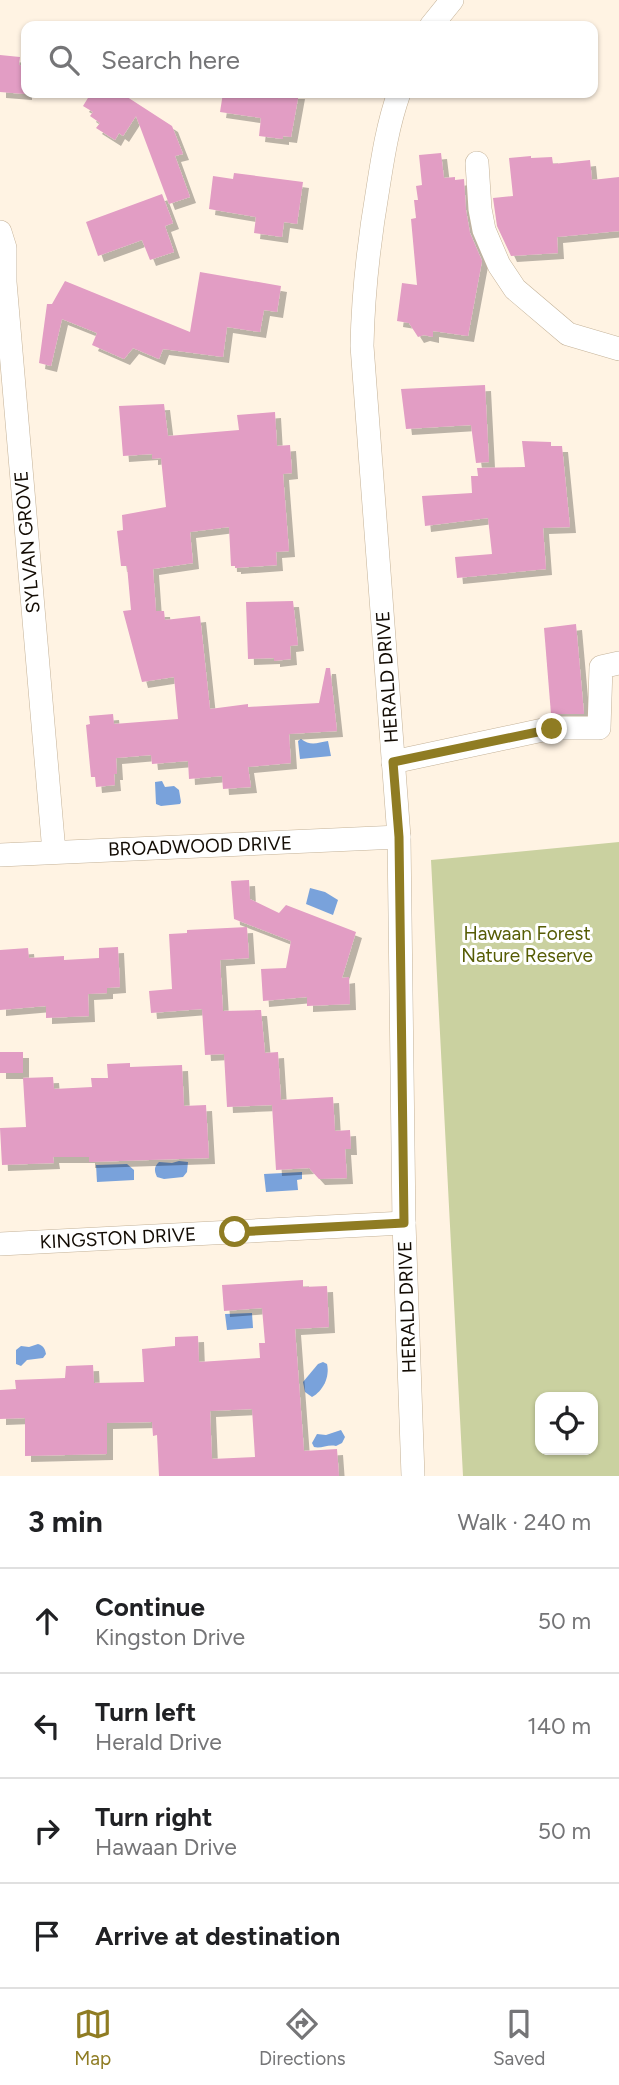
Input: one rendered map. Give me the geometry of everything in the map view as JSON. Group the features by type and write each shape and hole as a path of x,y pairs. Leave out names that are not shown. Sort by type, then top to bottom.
{"street":[{"path":"433,21 439,0"},
{"path":"435,21 452,0"},
{"name":"HERALD DRIVE","path":"397,98 388,127 369,240 362,335 399,837 404,1223 413,1476"},
{"path":"477,163 484,230 490,248 515,289 568,334 619,349"},
{"name":"SYLVAN GROVE","path":"0,232 5,248 5,282 54,852"},
{"path":"393,762 552,729 599,728 601,667 619,663"},
{"name":"BROADWOOD DRIVE","path":"0,855 399,837"},
{"name":"KINGSTON DRIVE","path":"0,1244 404,1223"}],"green space":[{"name":"Hawaan Forest Nature Reserve","path":"619,842 619,1476 463,1476 431,860"}],"water":[{"path":"301,739 311,743 328,741 331,756 300,759 298,741"},
{"path":"162,781 165,787 174,786 179,790 180,804 156,804 155,782"},
{"path":"310,888 325,892 338,900 333,915 306,904"},
{"path":"159,1162 188,1162 187,1172 183,1177 157,1177 155,1169"},
{"path":"127,1164 134,1170 134,1180 97,1182 96,1165"},
{"path":"302,1172 302,1179 297,1180 298,1190 266,1192 264,1174"},
{"path":"252,1313 253,1328 227,1330 225,1314"},
{"path":"38,1344 45,1351 43,1358 27,1360 21,1366 16,1364 16,1350 21,1346"},
{"path":"323,1362 328,1369 325,1383 312,1397 305,1392 303,1382 318,1364"},
{"path":"341,1430 345,1437 342,1443 336,1446 314,1447 312,1443 317,1434 326,1435"}],"building":[{"path":"0,55 20,57 21,94 0,92"},
{"path":"88,98 129,98 172,126 183,154 175,156 190,197 169,204 136,116 123,136 119,133 115,140 96,128 100,123 90,116 93,112 83,106"},
{"path":"222,98 298,98 291,137 283,136 283,139 259,136 261,118 220,112"},
{"path":"441,153 444,178 464,179 470,233 482,261 468,336 433,331 433,337 418,337 409,323 397,321 402,283 417,285 411,219 416,218 416,186 422,185 419,155"},
{"path":"552,157 553,164 590,160 592,180 619,177 619,231 557,237 558,253 511,256 497,226 493,198 513,196 509,158"},
{"path":"234,173 303,182 297,224 284,222 282,237 254,233 256,217 209,209 213,176 233,179"},
{"path":"162,194 173,223 165,226 174,252 150,260 142,240 98,256 86,222"},
{"path":"200,272 281,286 277,312 264,310 260,332 227,327 223,357 163,349 159,359 133,348 124,359 92,345 97,333 62,319 51,366 39,363 47,304 52,304 65,281 190,332"},
{"path":"485,385 489,462 476,463 471,425 406,429 401,389"},
{"path":"164,404 168,436 239,430 237,415 275,412 277,446 290,445 292,473 283,474 289,551 276,552 277,565 231,566 229,527 190,532 193,563 153,569 156,611 164,611 165,620 200,616 210,709 248,704 248,707 319,703 326,668 330,668 337,731 289,734 291,763 248,767 251,787 223,789 222,776 189,779 188,761 152,764 151,755 116,758 115,785 96,787 95,777 91,777 86,725 90,724 89,716 113,714 114,724 178,719 174,677 142,682 123,611 131,610 127,566 121,566 117,531 123,530 122,515 166,507 161,458 152,459 152,454 123,456 119,406"},
{"path":"522,441 551,442 551,446 562,446 570,527 543,528 546,569 457,578 455,557 492,554 488,518 425,526 422,496 472,493 471,476 478,476 477,468 525,467"},
{"path":"293,601 298,645 290,646 291,659 248,659 246,602"},
{"path":"576,624 584,714 551,714 544,628"},
{"path":"249,880 250,899 279,913 286,905 356,932 342,978 349,977 350,1004 307,1006 307,997 263,1001 261,969 286,968 291,941 234,919 231,881"},
{"path":"247,927 249,958 220,960 223,1011 261,1010 265,1053 278,1052 281,1100 333,1097 335,1131 350,1130 351,1149 345,1149 347,1178 319,1179 309,1168 276,1170 272,1105 227,1107 224,1054 205,1055 202,1009 151,1013 149,991 172,989 169,934 187,933 187,930"},
{"path":"118,947 120,987 107,988 107,993 88,994 89,1016 46,1018 46,1006 0,1010 0,950 28,948 29,958 64,956 64,960 99,958 99,948"},
{"path":"0,1052 23,1052 23,1073 0,1073"},
{"path":"130,1063 130,1067 182,1065 184,1106 206,1105 209,1158 89,1162 89,1157 53,1157 54,1163 2,1165 0,1128 26,1127 23,1078 53,1077 54,1089 92,1087 91,1078 108,1078 107,1064"},
{"path":"303,1280 303,1287 327,1286 329,1327 295,1329 304,1451 337,1449 339,1476 159,1476 157,1435 153,1436 152,1422 107,1423 107,1454 25,1456 25,1418 0,1419 0,1390 16,1389 15,1380 65,1378 66,1366 93,1365 94,1383 144,1382 142,1349 175,1346 175,1337 198,1336 199,1362 260,1358 259,1343 265,1343 262,1308 224,1311 222,1285","holes":["252,1409 255,1457 212,1459 210,1411"]}],"route":[{"path":"235,1232 404,1223 399,837 393,762 552,729"}]}
